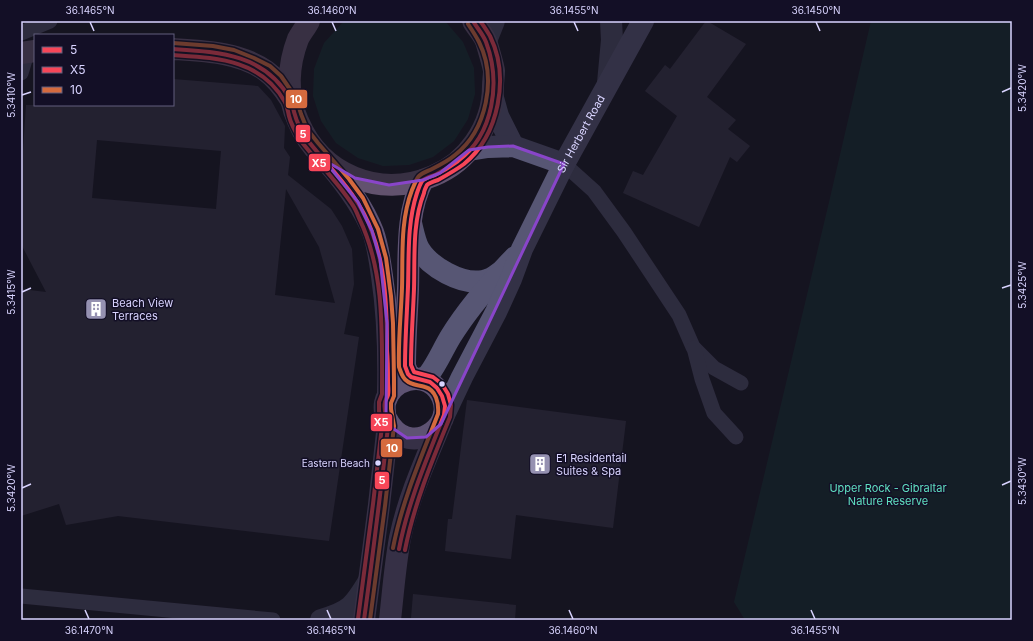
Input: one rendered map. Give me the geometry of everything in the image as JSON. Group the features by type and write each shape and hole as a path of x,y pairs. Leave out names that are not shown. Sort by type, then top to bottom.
{"highway":[{"path":"309,21 299,38 292,58 289,78 290,100 302,132 312,147 324,160 344,173 366,182 398,185 423,180 440,173 456,163 469,150 480,134 488,117 493,98 494,69 486,41 473,21"},
{"path":"174,49 213,52 232,56 252,63 267,71 280,85 290,100"}],"main road":[{"name":"Sir Herbert Road","path":"522,249 564,164 643,21"},
{"path":"493,98 498,116 513,146"},
{"path":"469,150 488,146 513,146 564,164"},
{"path":"324,160 358,202 376,242 385,296 388,395"},
{"path":"386,418 391,427 407,438 416,439 426,437 434,432 442,420 445,406 442,396 437,388 430,382 418,379 408,374 405,366 412,210 423,180"},
{"path":"411,223 418,248 426,259 437,268 456,278 473,282 482,281 500,273"},
{"path":"364,620 388,426 385,402 393,388 399,383 426,377 429,374 451,336 474,302 522,249"},
{"path":"390,620 400,538 418,480 455,390 496,312 511,279 522,249"}],"street":[{"path":"486,41 494,21"},
{"path":"608,83 612,40 611,21"},
{"path":"321,620 340,614 354,604 369,581"}],"lane":[{"path":"40,34 50,21"},
{"path":"25,53 34,41"},
{"path":"564,164 594,191 624,232 679,315 694,347 702,379 714,413 736,438"},
{"path":"694,347 714,368 741,383"},
{"path":"21,596 273,620"}],"highlighted area":[{"path":"513,146 564,164 441,424 426,437 407,438 391,427 386,418 387,323 380,259 372,231 358,202 324,160 355,178 389,185 423,180 440,173 469,150 488,147"}],"green space":[{"path":"344,21 445,21 463,42 474,68 475,94 468,119 454,141 433,157 409,165 383,166 358,158 336,143 321,121 313,96 314,69 324,43"},
{"name":"Upper Rock - Gibraltar Nature Reserve","path":"871,21 1012,21 1012,620 745,620 734,602"}],"building":[{"path":"706,21 746,44 707,97 736,120 728,129 750,146 737,162 730,157 699,227 623,193 633,171 643,175 677,116 645,91 665,65 670,69"},
{"name":"Beach View Terraces","path":"174,79 258,86 271,100 285,126 284,148 290,157 288,175 331,209 342,226 352,249 354,284 344,334 359,337 329,541 118,516 66,525 59,504 21,516 21,289 46,292 21,244 21,181 26,105 174,106","holes":["97,140 221,151 216,209 92,198","286,189 319,247 335,303 275,295"]},
{"name":"E1 Residentail Suites & Spa","path":"467,400 626,421 613,528 516,515 511,559 445,551 448,519 452,519"},
{"path":"413,594 516,605 515,620 433,620 411,618"}],"transit line":[{"name":"5","path":"399,549 407,514 444,415 445,406 442,396 437,388 430,382 411,377 405,366 410,228 414,204 420,184 423,180 435,175 458,161 470,150 480,137 487,122 493,90 491,57 486,42 473,21"},
{"name":"X5","path":"405,550 418,499 450,417 451,405 448,394 442,384 433,377 414,372 411,365 416,228 420,204 427,185 464,164 476,152 486,138 493,122 498,104 500,87 499,69 496,52 490,36 480,21"},
{"name":"10","path":"393,548 401,513 438,414 437,401 432,391 405,380 399,367 404,226 408,202 418,177 450,159 466,144 475,132 486,103 488,87 484,56 479,42 468,24"},
{"name":"10","path":"174,43 213,46 234,50 270,66 281,76 296,98 307,129 363,198 378,229 386,258 391,296 394,379 394,396 391,403 391,409 394,426 370,620"},
{"name":"5","path":"174,49 224,54 239,58 254,64 268,73 280,84 292,103 297,121 305,137 343,182 359,205 377,246 383,275 387,321 388,395 384,408 388,425 364,620"},
{"name":"X5","path":"174,55 221,60 236,64 250,69 263,77 275,88 285,102 291,123 299,138 340,187 353,206 357,212 367,238 374,260 378,281 382,326 382,394 379,402 382,426 358,619"}],"place":[{"name":"Beach View Terraces","path":"96,309"},
{"name":"Eastern Beach","path":"378,463"},
{"name":"E1 Residentail Suites & Spa","path":"540,464"}]}
